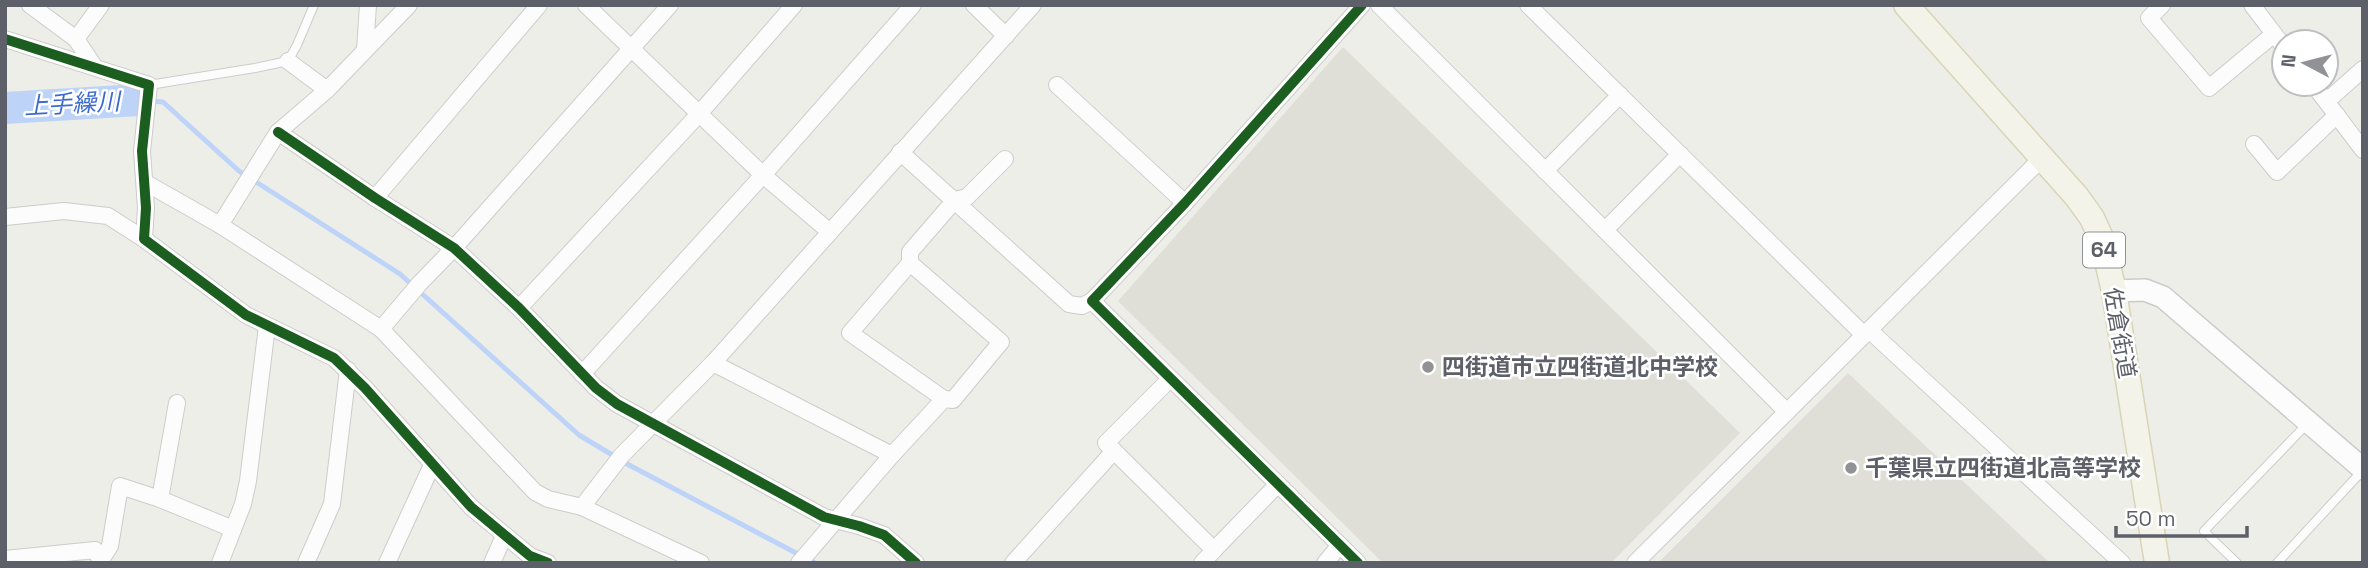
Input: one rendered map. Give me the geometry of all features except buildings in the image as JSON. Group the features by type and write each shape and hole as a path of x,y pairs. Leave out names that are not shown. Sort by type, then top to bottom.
{"main road":[{"name":"佐倉街道","path":"1906,5 2042,158 2092,218 2102,240 2114,291 2157,563"}],"street":[{"path":"30,5 76,38 94,66"},
{"path":"76,38 101,5"},
{"path":"365,51 368,5"},
{"path":"220,225 278,132 327,90 409,5"},
{"path":"375,198 539,5"},
{"path":"586,5 763,175 830,232"},
{"path":"381,329 670,5"},
{"path":"519,308 699,114 794,5"},
{"path":"582,374 913,5"},
{"path":"974,5 1006,36"},
{"path":"582,507 618,460 713,363 1032,5"},
{"path":"900,152 1069,304 1082,306 1092,301 1185,203 1362,5"},
{"path":"1379,5 1787,412"},
{"path":"1528,5 1866,333 2122,563"},
{"path":"2162,5 2149,18 2209,88 2270,46"},
{"path":"2252,5 2270,28"},
{"path":"5,39 94,66 148,96 142,151 146,183 144,239"},
{"path":"288,61 327,90"},
{"path":"2326,101 2363,69"},
{"path":"1057,85 1185,203"},
{"path":"1545,170 1620,95"},
{"path":"2324,98 2363,149"},
{"path":"2254,144 2277,172 2337,115"},
{"path":"278,132 454,248 519,308 582,374 617,404 824,517 884,535 916,563"},
{"path":"1605,230 1680,154"},
{"path":"1635,563 2042,158"},
{"path":"910,263 1001,342 953,400 944,399 850,333 910,263 910,252 955,200 967,197 1006,159"},
{"path":"146,183 220,225 381,329 535,492 548,499 582,507 701,563"},
{"path":"5,217 64,211 108,216 144,239 246,315 334,358 348,370 471,507 530,556 548,563"},
{"path":"2114,291 2145,290 2162,297 2363,470"},
{"path":"1092,301 1358,563"},
{"path":"220,563 243,504 248,481 267,326"},
{"path":"713,363 892,455"},
{"path":"306,563 332,504 348,370"},
{"path":"1170,379 1106,443 1214,550"},
{"path":"803,559 944,399"},
{"path":"160,499 177,402"},
{"path":"1013,563 1114,451"},
{"path":"387,563 432,465"},
{"path":"1202,563 1278,484"},
{"path":"102,562 110,546 120,486 233,529"},
{"path":"492,563 504,536"},
{"path":"1325,563 1340,545"},
{"path":"5,559 95,550 102,562"}],"lane":[{"path":"148,96 288,61 314,5"},
{"path":"2237,563 2204,530 2308,423"},
{"path":"2277,563 2363,470"}],"shaded area":[{"name":"四街道市立四街道北中学校","path":"1343,47 1740,433 1611,563 1383,563 1118,301"},
{"name":"千葉県立四街道北高等学校","path":"1848,373 2050,563 1658,563"}],"waterway":[{"name":"上手繰川","path":"5,108 139,100"},
{"path":"151,101 163,102 239,171 400,274 579,435 629,465 815,563"}],"cycle path":[{"path":"1358,563 1092,301 1185,203 1362,5"},
{"path":"5,39 149,85 142,151 146,208 144,239 246,315 334,358 365,388 471,507 530,556 548,563"},
{"path":"278,132 454,248 519,308 596,388 617,404 824,517 884,535 916,563"}],"place":[{"name":"四街道市立四街道北中学校","path":"1428,367"},
{"name":"千葉県立四街道北高等学校","path":"1851,468"}]}
